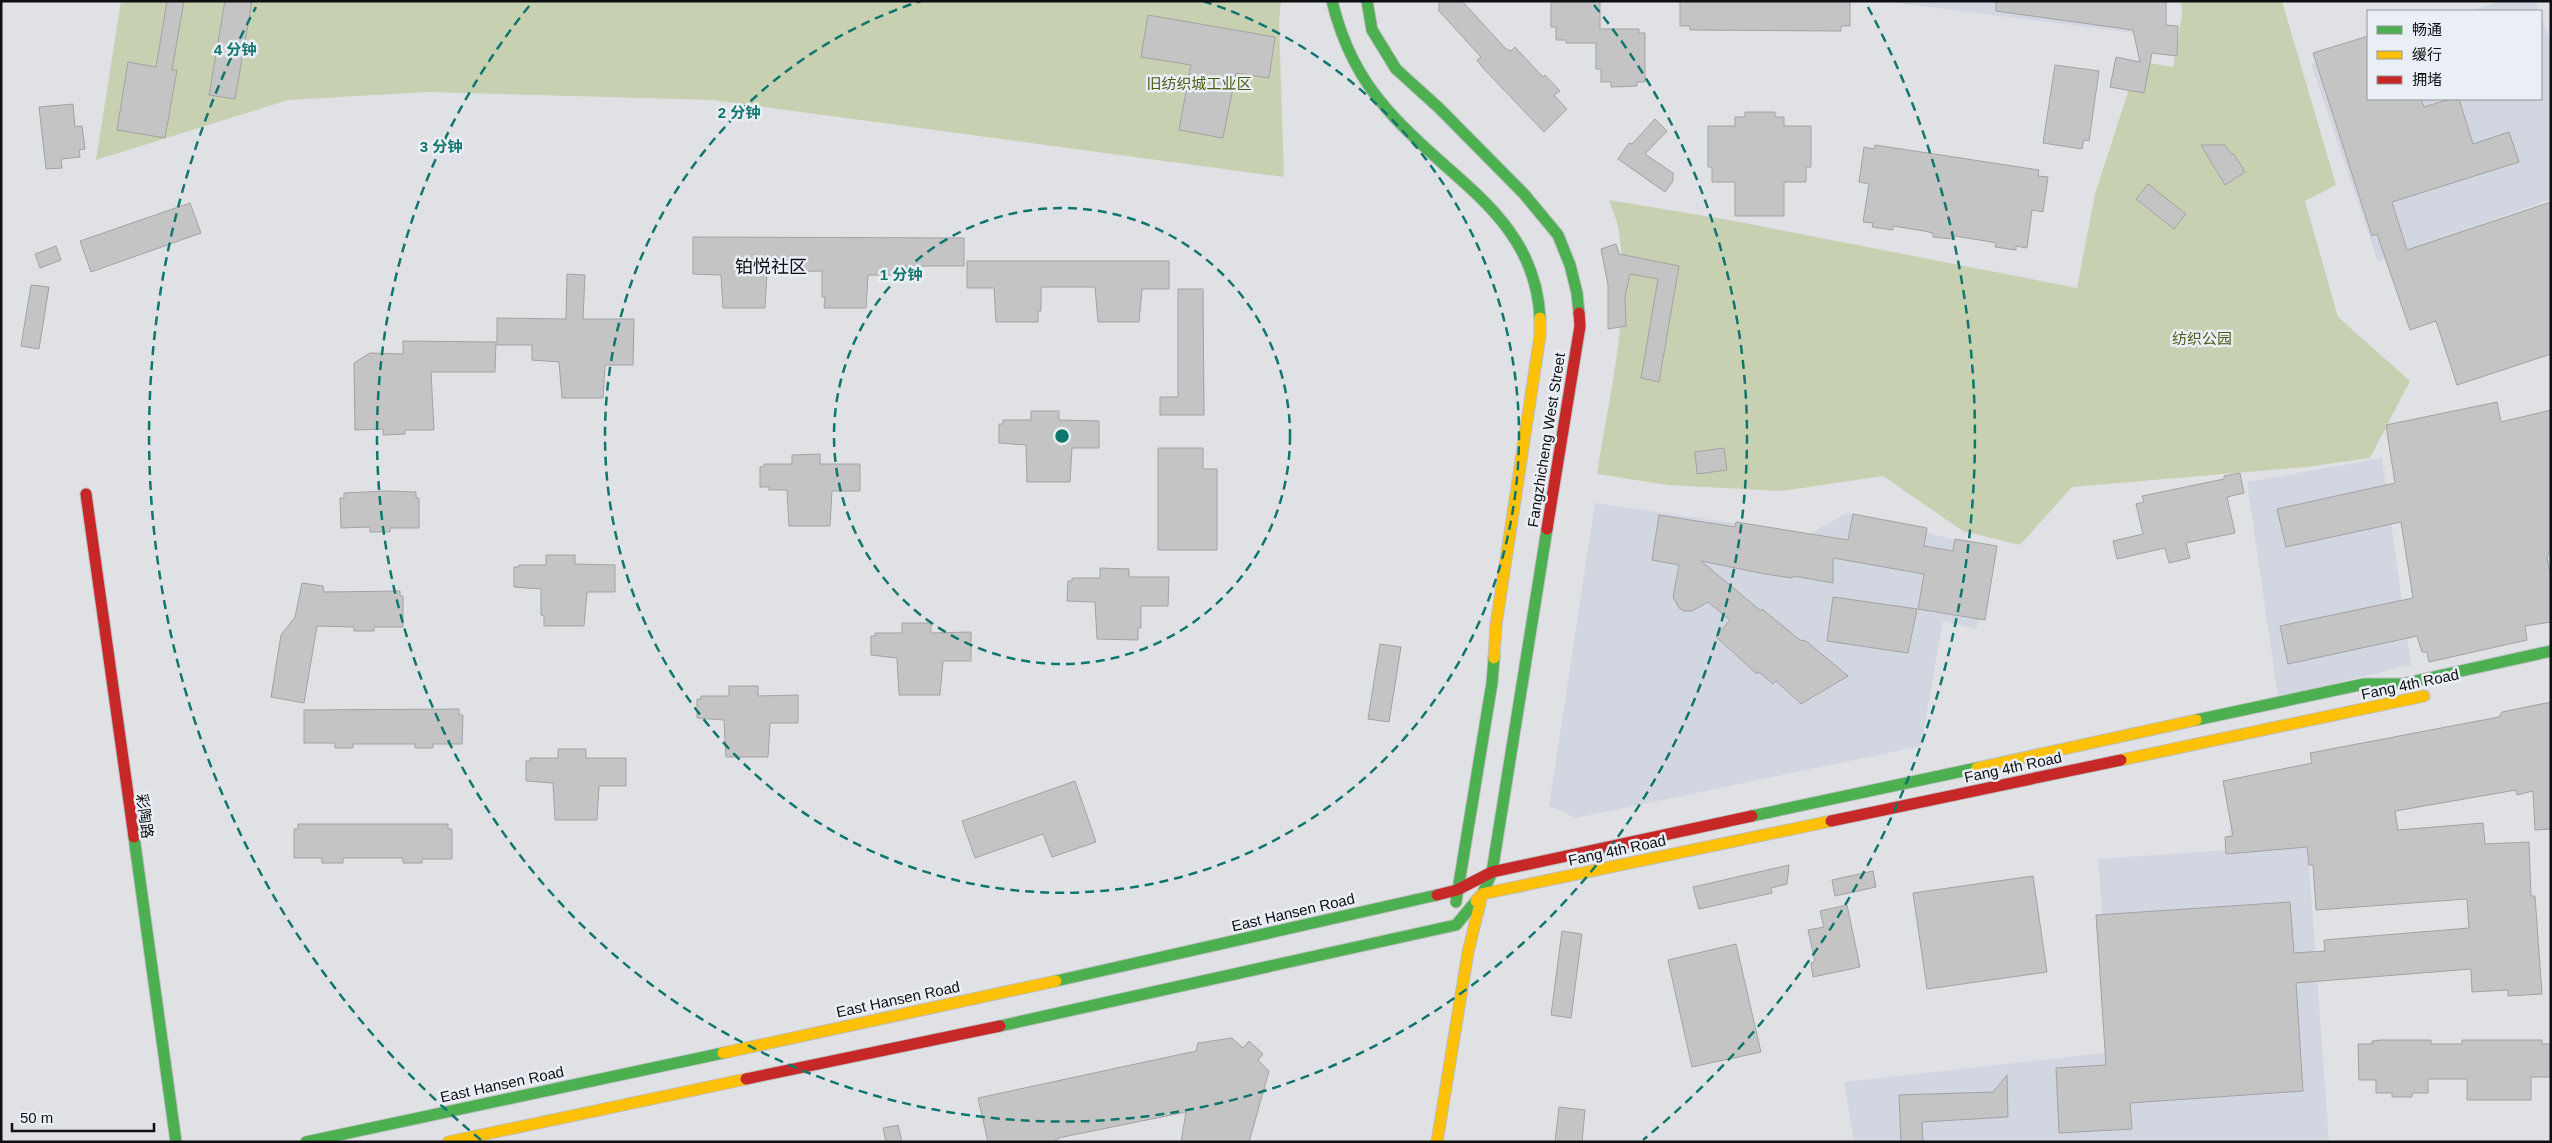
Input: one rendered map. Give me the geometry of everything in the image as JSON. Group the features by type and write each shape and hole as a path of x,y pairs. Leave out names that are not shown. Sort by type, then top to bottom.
{"main road":[{"name":"Fangzhicheng West Street","path":"1332,1 1344,38 1368,88 1412,138 1448,168 1495,214 1518,240 1531,266 1539,302 1540,336 1496,625 1492,684 1469,834 1456,890 1456,925 1468,952"},
{"name":"Fangzhicheng West Street","path":"1367,1 1372,30 1396,69 1440,108 1524,194 1558,235 1570,265 1580,309 1576,345 1492,872 1482,894 1468,952 1437,1142"},
{"name":"彩陶路","path":"86,494 176,1142"},
{"name":"Fang 4th Road","path":"1492,872 2364,684 2402,684 2551,651"},
{"name":"Fang 4th Road","path":"1482,894 2434,694"},
{"name":"East Hansen Road","path":"306,1142 1164,958 1456,890 1492,872"},
{"path":"448,1142 1099,1005 1456,925 1482,894"}],"shaded area":[{"path":"1882,1 2133,1 2133,33"},
{"path":"2501,1 2535,1 2539,10 2474,10"},
{"path":"2542,19 2551,42 2551,199 2378,262 2311,64 2367,45 2367,100 2542,100"},
{"path":"2382,458 2411,665 2278,697 2247,482"},
{"path":"1595,503 1810,534 1846,513 1997,550 1976,629 1943,621 1921,746 1576,818 1549,806"},
{"path":"2306,823 2329,1142 1854,1142 1844,1082 2112,1052 2098,859 2230,850 2229,829"}],"green space":[{"name":"旧纺织城工业区","path":"121,1 1281,1 1279,22 1284,177 712,100 427,92 288,100 96,160"},
{"name":"纺织公园","path":"2181,1 2282,1 2336,185 2305,201 2338,317 2410,381 2370,458 2307,467 2072,487 2020,545 1963,531 1883,476 1782,491 1668,485 1597,474 1617,354 1622,293 1622,262 1619,232 1609,200 1729,220 2077,288 2095,194 2138,61 2173,67 2182,15"}],"building":[{"path":"167,1 184,1 172,70 177,70 165,138 117,130 128,62 156,67"},
{"path":"225,1 252,1 235,99 209,95"},
{"path":"1439,1 1462,1 1506,49 1511,51 1515,47 1543,77 1545,75 1560,91 1554,95 1567,109 1544,132 1484,69 1477,60 1481,57 1439,11"},
{"path":"1555,1 1600,1 1600,29 1639,29 1639,33 1645,33 1645,82 1637,82 1637,86 1611,87 1611,82 1601,82 1601,69 1596,69 1596,43 1566,43 1566,40 1556,40 1556,27 1551,27 1551,3"},
{"path":"1680,1 1850,1 1850,26 1841,26 1841,31 1690,30 1690,26 1680,26"},
{"path":"1996,1 2166,1 2166,25 2178,26 2177,56 2152,53 2144,93 2110,87 2116,57 2140,62 2133,30 1996,11"},
{"path":"1148,15 1275,37 1269,78 1236,73 1223,138 1179,130 1191,65 1141,57"},
{"path":"2367,36 2367,100 2421,100 2424,107 2447,100 2459,100 2473,144 2509,132 2519,162 2392,202 2407,250 2551,202 2551,354 2457,385 2436,321 2410,330 2377,234 2372,236 2313,53"},
{"path":"2055,65 2099,71 2089,141 2084,140 2082,149 2043,143"},
{"path":"73,104 75,127 82,126 85,149 79,150 80,157 61,159 62,168 46,169 39,107"},
{"path":"1745,112 1775,112 1775,117 1784,117 1784,126 1811,126 1811,167 1806,167 1806,182 1784,182 1784,216 1735,216 1735,182 1712,182 1712,167 1708,167 1708,126 1735,126 1735,117 1745,117"},
{"path":"1655,119 1667,131 1645,154 1673,173 1673,181 1665,192 1618,159 1629,143 1632,144"},
{"path":"1875,145 2039,170 2038,176 2048,177 2043,212 2032,210 2027,248 2016,246 2016,250 1995,247 1996,243 1986,241 1954,236 1953,239 1933,237 1933,233 1924,231 1893,226 1893,230 1872,227 1873,223 1863,222 1869,184 1859,182 1864,147 1874,149"},
{"path":"2201,145 2225,145 2231,154 2234,154 2245,172 2225,185"},
{"path":"2148,184 2186,214 2174,229 2136,199"},
{"path":"190,203 201,233 91,272 80,241"},
{"path":"693,237 964,238 964,266 896,266 896,275 868,275 866,308 824,308 825,297 822,297 822,271 767,272 765,308 723,308 721,275 693,274"},
{"path":"1616,244 1619,254 1679,266 1659,382 1641,378 1658,279 1630,274 1625,297 1626,326 1608,329 1608,285 1601,249"},
{"path":"56,246 61,260 40,268 35,254"},
{"path":"967,261 1169,261 1169,289 1142,289 1139,322 1098,322 1095,287 1041,287 1041,311 1038,311 1038,322 996,322 994,288 967,288"},
{"path":"567,274 585,275 583,319 634,319 633,365 605,365 603,398 562,398 559,362 532,360 532,345 497,345 497,318 566,319"},
{"path":"31,285 49,287 39,349 21,346"},
{"path":"1178,289 1203,289 1204,415 1160,415 1160,397 1178,397"},
{"path":"403,341 496,342 495,372 431,372 434,430 405,430 405,434 383,435 383,429 355,430 354,363 370,353 403,354"},
{"path":"2497,402 2501,422 2551,410 2551,548 2547,558 2551,577 2551,622 2525,626 2527,640 2429,662 2427,652 2422,652 2417,636 2288,664 2280,626 2413,598 2401,522 2286,547 2277,509 2395,483 2386,425"},
{"path":"1031,411 1059,411 1059,420 1099,421 1099,448 1072,448 1070,482 1027,482 1026,445 999,443 999,424 1003,424 1003,420 1031,420"},
{"path":"1158,448 1203,448 1203,469 1217,469 1217,550 1158,550"},
{"path":"1724,448 1727,470 1697,474 1695,452"},
{"path":"820,454 820,464 860,464 860,491 832,491 830,526 789,526 787,490 769,490 769,487 760,487 760,467 764,467 764,464 792,464 792,455"},
{"path":"2240,473 2244,493 2227,497 2235,533 2186,543 2190,558 2169,563 2165,548 2117,559 2113,541 2143,534 2136,504 2144,502 2142,496 2224,479 2224,476"},
{"path":"416,492 416,498 419,498 419,528 390,528 390,532 370,532 370,527 341,528 340,498 344,498 344,493"},
{"path":"1853,514 1927,528 1924,546 1953,551 1955,539 1997,546 1985,620 1918,609 1924,574 1833,558 1833,583 1794,576 1792,578 1765,574 1701,561 1761,611 1762,609 1800,640 1806,641 1848,676 1801,704 1776,681 1773,684 1759,672 1757,674 1716,637 1730,620 1708,602 1692,611 1684,611 1679,608 1673,597 1679,565 1652,560 1659,515 1735,527 1736,522 1848,540"},
{"path":"546,555 575,555 575,564 615,565 615,592 587,592 584,626 544,626 544,616 541,615 541,589 514,587 514,567 519,567 519,565 546,565"},
{"path":"1100,568 1129,569 1129,577 1169,577 1168,606 1141,606 1141,628 1138,628 1138,640 1097,639 1095,602 1067,601 1068,581 1072,581 1072,578 1100,578"},
{"path":"302,583 323,586 324,592 400,591 400,596 403,596 403,627 374,627 374,631 354,631 354,627 317,626 304,703 271,697 281,635 295,617"},
{"path":"1833,597 1917,609 1908,653 1827,641"},
{"path":"902,623 931,623 931,633 971,632 971,661 943,661 940,695 899,695 897,658 871,655 871,636 875,636 875,633 902,633"},
{"path":"1380,644 1401,647 1389,722 1368,719"},
{"path":"729,686 758,686 758,696 798,695 798,723 770,723 768,757 726,757 724,720 697,718 697,699 701,699 701,696 729,696"},
{"path":"2551,702 2551,829 2535,830 2533,791 2517,795 2516,790 2395,811 2398,830 2483,823 2485,844 2529,842 2531,896 2535,896 2542,994 2508,996 2508,990 2472,992 2471,969 2296,983 2303,1091 2130,1103 2132,1129 2059,1133 2056,1068 2106,1065 2096,915 2290,902 2294,953 2325,951 2324,940 2469,928 2467,899 2316,910 2313,865 2309,865 2307,847 2226,854 2225,837 2233,836 2223,781 2312,763 2310,753 2499,717 2502,712"},
{"path":"459,709 459,715 463,715 462,744 433,744 433,748 415,748 415,744 353,744 353,748 335,748 335,743 304,743 304,710"},
{"path":"558,749 586,749 586,758 626,758 626,786 599,786 597,820 555,820 553,783 526,781 526,761 530,761 530,758 558,758"},
{"path":"1075,781 1096,842 1052,857 1043,834 975,858 962,821"},
{"path":"298,824 448,824 448,829 452,829 452,859 422,859 422,863 403,863 403,858 343,858 343,863 322,863 322,858 294,858 294,829 298,829"},
{"path":"1789,865 1787,884 1771,888 1772,893 1699,909 1693,887"},
{"path":"1873,871 1876,887 1835,896 1832,880"},
{"path":"2033,876 2047,972 1927,989 1913,893"},
{"path":"1847,905 1860,967 1813,977 1811,963 1815,961 1808,930 1824,927 1820,911"},
{"path":"1562,931 1582,934 1571,1018 1551,1015"},
{"path":"1736,944 1761,1052 1692,1067 1668,960"},
{"path":"1232,1038 1243,1048 1249,1041 1263,1054 1258,1060 1269,1071 1249,1142 1181,1142 1186,1112 1058,1138 1058,1140 1050,1142 988,1142 978,1098 1196,1051 1198,1043"},
{"path":"2431,1040 2431,1044 2462,1044 2462,1040 2542,1040 2542,1044 2551,1044 2551,1077 2531,1077 2531,1100 2467,1100 2467,1079 2428,1079 2428,1093 2412,1093 2412,1097 2392,1097 2392,1093 2376,1093 2376,1080 2359,1080 2358,1044 2372,1044 2372,1041"},
{"path":"2007,1075 2008,1117 1922,1122 1923,1142 1901,1142 1899,1095 1993,1092"},
{"path":"1559,1107 1585,1110 1582,1142 1555,1142"},
{"path":"898,1125 902,1142 886,1142 883,1128"}],"traffic: fast":[{"path":"1332,1 1352,58 1376,96 1410,133 1484,201 1505,225 1522,252 1534,282 1540,318"},
{"path":"1367,1 1372,30 1396,69 1439,108 1524,194 1558,235 1570,265 1577,293 1579,313"},
{"path":"1482,895 1492,872 1547,529"},
{"path":"2196,720 2364,684 2402,684 2551,651"},
{"path":"1456,902 1492,683 1494,658"},
{"path":"1752,816 1977,768"},
{"path":"134,837 176,1142"},
{"path":"1056,981 1437,895"},
{"path":"1000,1026 1456,925 1476,901"},
{"path":"306,1142 723,1053"}],"traffic: slow":[{"path":"1494,658 1496,625 1540,336 1540,318"},
{"path":"2121,760 2424,696"},
{"path":"1977,768 2196,720"},
{"path":"1476,901 1482,894 1831,821"},
{"path":"1437,1142 1468,952 1482,895"},
{"path":"723,1053 1056,981"},
{"path":"448,1142 746,1079"}],"traffic: jam":[{"path":"1547,529 1580,326 1579,313"},
{"path":"86,494 134,837"},
{"path":"1831,821 2121,760"},
{"path":"1437,895 1457,890 1492,872 1752,816"},
{"path":"746,1079 1000,1026"}],"district":[{"name":"铂悦社区","path":"771,267"}]}
